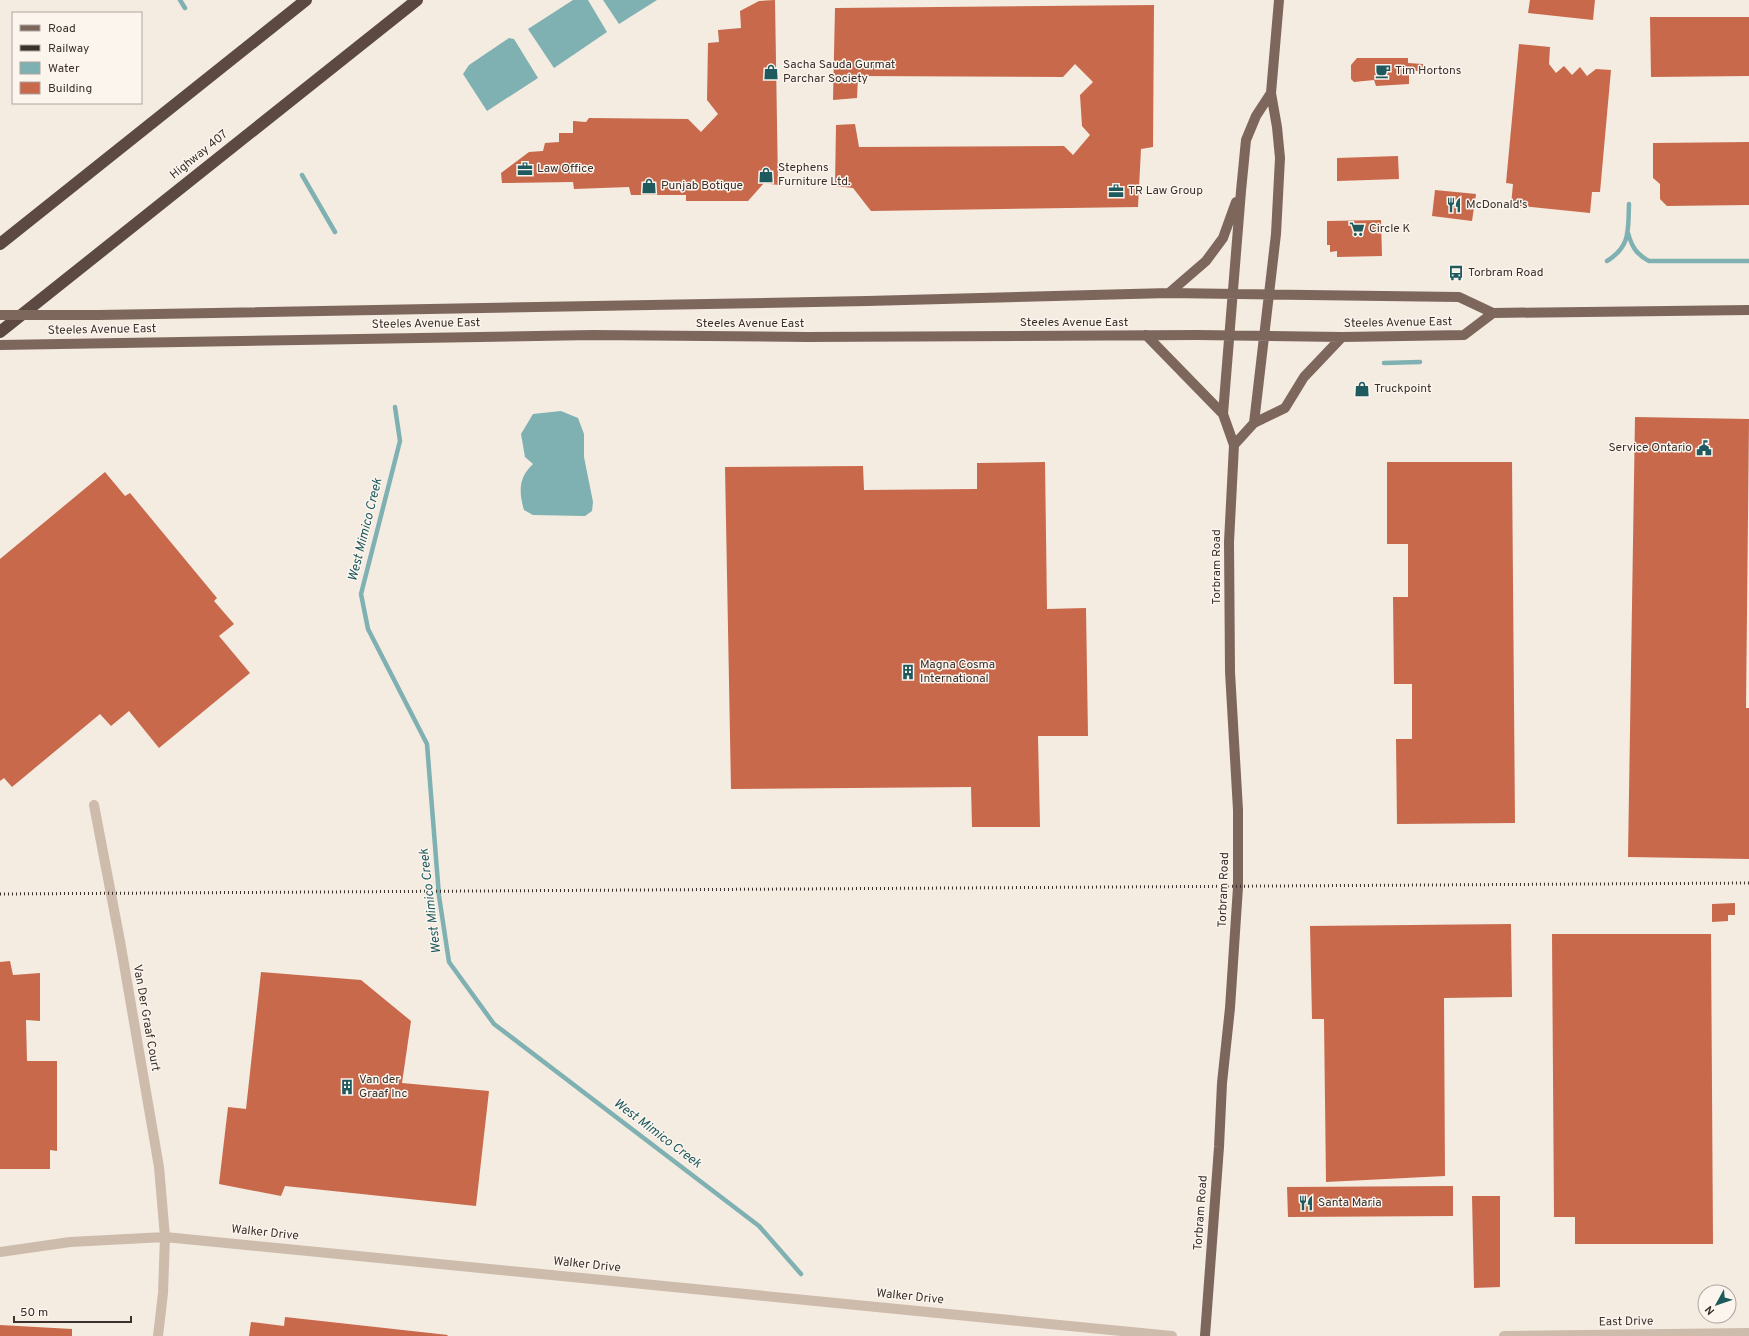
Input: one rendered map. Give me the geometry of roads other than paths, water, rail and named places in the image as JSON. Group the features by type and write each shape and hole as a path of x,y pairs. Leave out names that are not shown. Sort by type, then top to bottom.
{"highway":[{"path":"0,244 306,0"},
{"name":"Highway 407","path":"0,332 417,0"}],"main road":[{"name":"Torbram Road","path":"1254,423 1276,234 1280,158 1277,127 1271,92 1280,0"},
{"name":"Torbram Road","path":"1205,1336 1219,1148 1222,1083 1237,909 1238,810 1230,672 1229,542 1234,445 1223,414 1246,140 1256,116 1271,92"},
{"path":"1169,293 1206,261 1223,238 1241,191"},
{"name":"Steeles Avenue East","path":"0,315 99,315 867,302 1169,293 1459,297 1493,314 1749,310"},
{"name":"Steeles Avenue East","path":"0,345 578,335 806,338 1146,335 1342,337 1464,335 1493,314"},
{"path":"1146,335 1223,414"},
{"path":"1234,445 1254,423 1285,408 1304,377 1342,337"}],"street":[{"name":"Van Der Graaf Court","path":"94,805 120,942 159,1167 165,1236 163,1293 158,1336"},
{"name":"Walker Drive","path":"0,1252 70,1242 165,1236 1172,1336"},
{"name":"East Drive","path":"1504,1336 1749,1333"}],"water":[{"path":"573,0 588,0 607,32 554,68 528,29"},
{"path":"603,0 657,0 619,24"},
{"path":"509,38 514,39 538,78 487,111 463,74 469,65"},
{"path":"561,411 578,418 584,434 584,457 593,502 592,511 585,516 533,515 524,510 522,503 522,480 528,469 533,464 525,457 521,434 533,414"}],"waterway":[{"name":"West Mimico Creek","path":"180,0 185,8"},
{"name":"West Mimico Creek","path":"302,175 335,232"},
{"path":"1607,261 1615,255 1627,237 1629,204"},
{"path":"1628,233 1635,250 1649,261 1749,261"},
{"path":"1384,363 1420,362"},
{"name":"West Mimico Creek","path":"395,407 400,441 361,594 368,629 427,744 439,896 449,962 494,1024 759,1226 801,1274"}],"railway":[{"path":"0,894 1749,883"}],"place":[{"name":"Tim Hortons","path":"1383,71"},
{"name":"Sacha Sauda Gurmat Parchar Society","path":"771,72"},
{"name":"Law Office","path":"525,169"},
{"name":"Stephens Furniture Ltd.","path":"766,175"},
{"name":"Punjab Botique","path":"649,186"},
{"name":"TR Law Group","path":"1116,191"},
{"name":"McDonald's","path":"1454,205"},
{"name":"Circle K","path":"1357,229"},
{"name":"Torbram Road","path":"1456,273"},
{"name":"Truckpoint","path":"1362,389"},
{"name":"Service Ontario","path":"1704,448"},
{"name":"Magna Cosma International","path":"908,672"},
{"name":"Van der Graaf Inc","path":"347,1087"},
{"name":"Santa Maria","path":"1306,1203"}]}
